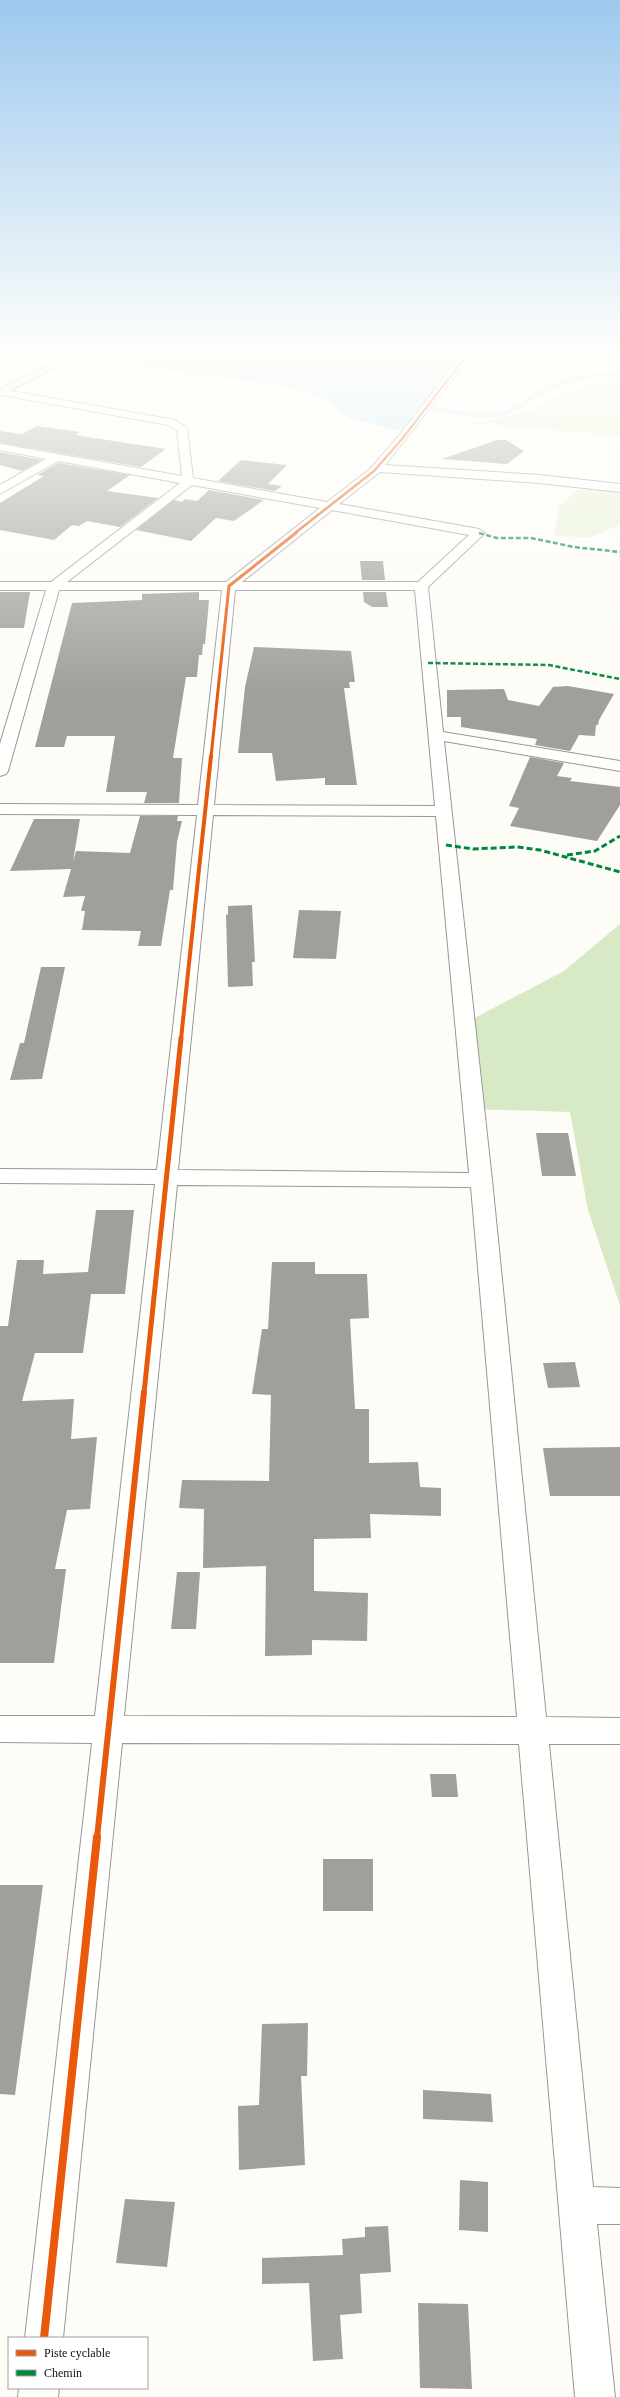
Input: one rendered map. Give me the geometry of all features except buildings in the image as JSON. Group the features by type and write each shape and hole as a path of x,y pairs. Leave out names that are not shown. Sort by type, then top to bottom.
{"street":[{"path":"0,490 39,467"},
{"path":"0,586 421,586 480,533 103,467"},
{"path":"186,467 188,482"},
{"path":"44,2337 229,586 377,468 539,479 620,488"},
{"path":"0,771 54,586 188,482"},
{"path":"421,586 533,1731 595,2397"},
{"path":"435,735 620,766"},
{"path":"0,809 443,811"},
{"path":"0,1176 480,1180"},
{"path":"0,1729 620,1731"},
{"path":"577,2204 620,2206"}],"green space":[{"path":"579,489 620,494 620,525 589,537 554,536 560,505"},
{"path":"620,924 620,1305 588,1210 570,1112 473,1109 465,1023 564,971"}],"marked path":[{"path":"479,533 497,538 531,538 574,547 620,552"},
{"path":"428,663 549,665 620,679"},
{"path":"567,855 595,851 620,836"},
{"path":"446,845 473,849 517,847 540,850 620,872"}],"cycle path":[{"path":"44,2337 229,586 378,467"}]}
